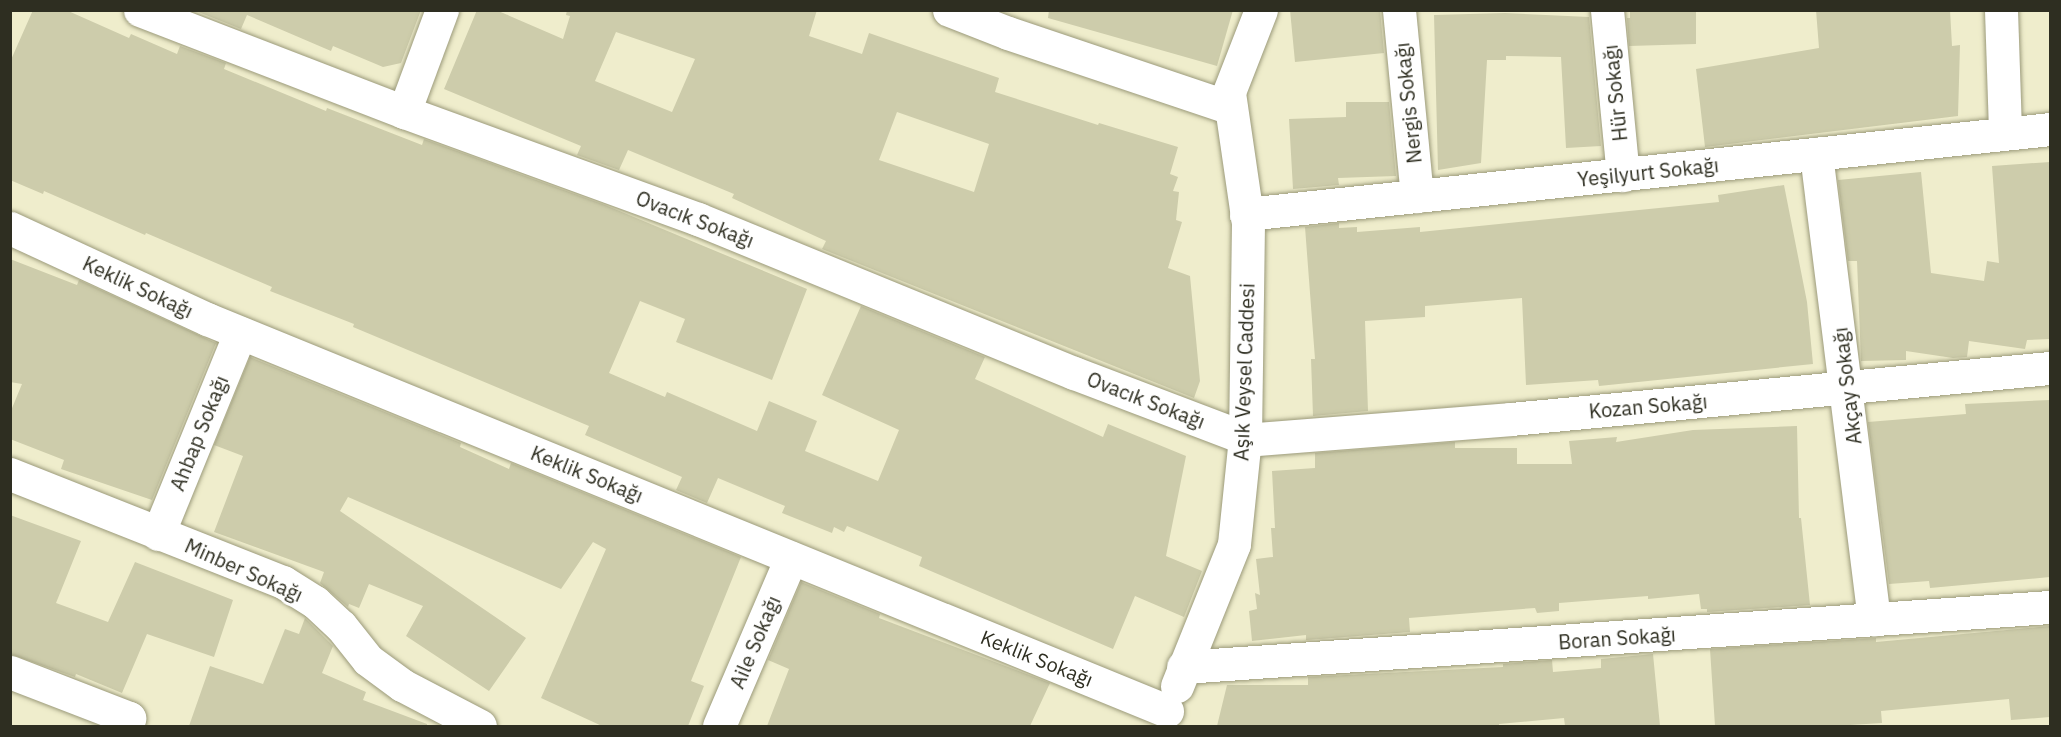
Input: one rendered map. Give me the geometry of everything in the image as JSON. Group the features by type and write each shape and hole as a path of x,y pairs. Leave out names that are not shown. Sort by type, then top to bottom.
{"street":[{"name":"Ovacık Sokağı","path":"140,10 404,112 698,219 1074,373 1245,439"},
{"path":"404,112 442,10"},
{"path":"949,10 1011,22 1231,108"},
{"name":"Aşık Veysel Caddesi","path":"1165,719 1234,544 1245,439 1246,214 1229,92 1261,10"},
{"name":"Nergis Sokağı","path":"1399,10 1417,196"},
{"name":"Hür Sokağı","path":"1607,10 1623,175"},
{"path":"2001,10 2005,133"},
{"name":"Yeşilyurt Sokağı","path":"1246,214 2050,129"},
{"name":"Akçay Sokağı","path":"1816,154 1874,619"},
{"name":"Keklik Sokağı","path":"10,228 240,333 792,558 1165,719"},
{"name":"Ahbap Sokağı","path":"158,534 240,333"},
{"name":"Kozan Sokağı","path":"1245,439 2050,369"},
{"name":"Minber Sokağı","path":"10,474 283,582 307,597 341,626 368,660 402,685 480,726"},
{"name":"Aile Sokağı","path":"719,726 792,558"},
{"name":"Boran Sokağı","path":"1184,667 2050,607"},
{"path":"10,672 129,718 125,726"}],"building":[{"path":"33,10 66,10 129,38 131,34 177,54 180,46 226,63 224,69 326,111 327,108 422,145 424,139 605,205 807,289 772,380 676,342 685,319 640,301 609,373 665,397 667,392 757,431 769,401 817,421 805,451 878,481 899,430 822,395 861,306 985,357 975,379 1103,437 1108,424 1186,456 1166,556 1202,571 1184,617 1135,596 1113,649 919,566 922,557 847,526 844,532 834,527 832,533 782,513 785,506 718,478 707,503 676,490 682,477 585,435 589,426 353,327 354,324 270,291 272,287 146,233 145,235 44,191 43,194 10,180 10,62"},
{"path":"421,10 401,63 383,67 333,46 331,51 247,15 241,29 196,11"},
{"path":"477,10 496,10 563,39 570,16 566,15 567,10 817,10 809,36 862,54 869,33 999,78 995,92 1098,125 1099,123 1178,147 1170,174 1178,177 1173,191 1179,192 1176,220 1182,222 1168,268 1190,276 1200,381 1194,398 822,249 826,241 732,198 734,194 628,150 619,170 577,155 581,146 444,89","holes":["616,32 695,59 672,112 595,81","897,112 989,144 974,192 879,160"]},
{"path":"1049,10 1233,10 1217,66 1048,18"},
{"path":"1290,10 1380,10 1384,53 1295,62"},
{"path":"1696,10 1696,44 1629,46 1627,18 1630,18 1630,12"},
{"path":"1816,10 1950,10 1952,46 1960,45 1958,116 1705,147 1696,69 1819,48"},
{"path":"1505,13 1589,17 1601,146 1566,148 1561,57 1506,56 1506,60 1487,60 1481,163 1438,170 1434,15"},
{"path":"1346,102 1389,102 1396,176 1338,178 1339,185 1293,189 1289,119 1346,117"},
{"path":"2050,162 2050,339 2027,340 2025,349 1969,341 1967,357 1953,358 1906,351 1906,360 1861,361 1857,261 1848,261 1838,180 1921,172 1931,273 1984,281 1987,261 1999,263 1992,166"},
{"path":"1784,185 1807,302 1813,364 1599,386 1598,380 1526,385 1522,298 1425,306 1425,317 1365,321 1368,411 1313,416 1311,359 1315,359 1305,227 1339,223 1339,228 1357,227 1357,232 1420,227 1420,232 1719,202 1718,195"},
{"path":"10,259 77,285 79,280 216,343 152,500 61,469 64,460 10,439 10,413 22,384 10,382"},
{"path":"250,357 461,443 460,447 509,469 511,463 741,557 691,681 704,686 688,726 602,726 541,698 606,549 593,542 561,589 348,497 340,511 526,638 489,691 406,636 423,606 369,584 359,608 349,604 348,607 320,583 324,572 214,532 243,456 214,445"},
{"path":"2050,400 2050,577 1930,588 1929,581 1889,584 1868,422 1966,414 1965,404"},
{"path":"1797,426 1799,518 1801,518 1810,605 1707,612 1707,609 1701,609 1699,594 1648,599 1648,596 1559,603 1559,611 1537,613 1535,608 1409,618 1410,632 1306,640 1306,635 1252,641 1249,611 1257,609 1255,593 1260,595 1256,559 1273,557 1271,528 1275,528 1272,471 1315,468 1315,453 1455,442 1455,448 1517,448 1517,464 1572,464 1569,441 1617,437 1616,442 1693,430"},
{"path":"10,515 81,541 56,603 108,622 135,562 233,600 214,657 147,634 122,693 76,674 75,677 10,654"},
{"path":"801,582 880,614 879,618 1050,683 1030,726 767,726 789,669 768,660"},
{"path":"305,618 333,646 322,673 366,692 363,700 427,724 427,726 189,726 210,666 263,684 285,629 299,634"},
{"path":"2050,626 2050,717 2011,720 2009,699 1881,711 1882,723 1834,726 1715,726 1710,649 1876,638 1876,642"},
{"path":"1653,654 1660,726 1565,726 1564,718 1499,724 1499,726 1217,726 1227,685 1308,685 1308,677 1503,667 1503,664 1552,660 1553,672 1601,668 1601,659"}]}
